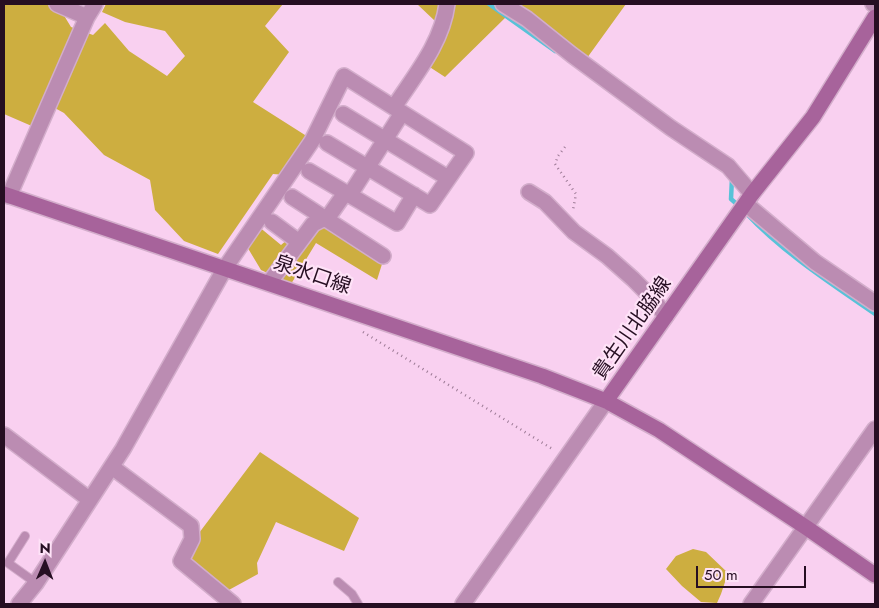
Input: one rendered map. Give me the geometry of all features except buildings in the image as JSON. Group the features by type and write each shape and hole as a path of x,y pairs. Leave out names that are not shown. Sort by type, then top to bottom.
{"main road":[{"name":"貴生川北脇線","path":"875,17 813,116 749,199 606,401 659,430 875,575"},
{"name":"泉水口線","path":"6,195 542,376 606,401"}],"street":[{"path":"57,4 87,17"},
{"path":"6,195 87,17 95,4"},
{"path":"268,283 313,224 329,216 343,196 353,190 385,140 398,110 429,55 445,18 447,4"},
{"path":"503,4 527,19 572,56 671,128 728,166 749,199 815,262 875,303"},
{"path":"19,604 36,583 112,467 225,268 312,140 344,76 466,152 430,205 327,143"},
{"path":"343,114 448,178"},
{"path":"309,170 397,223 414,195"},
{"path":"529,192 545,202 567,225 634,279 666,316"},
{"path":"292,197 383,256"},
{"path":"272,222 299,242"},
{"path":"468,603 606,401"},
{"path":"751,604 875,429"},
{"path":"4,435 90,500"},
{"path":"112,467 191,526 192,539 181,562 233,604"}],"lane":[{"path":"25,536 8,563 36,583"},
{"path":"338,582 352,594 358,604"}],"path":[{"path":"565,147 555,164 576,194 574,208 567,225"},
{"path":"362,332 566,458"}],"shaded area":[{"path":"4,4 57,4 71,27 93,35 105,23 129,51 167,76 185,56 165,31 125,22 102,12 106,4 283,4 265,26 289,52 253,102 316,142 298,176 273,174 218,254 184,241 155,210 150,180 104,155 64,113 42,101 34,127 4,114"},
{"path":"417,4 488,4 506,17 445,77 425,64 427,42 435,21"},
{"path":"517,4 626,4 587,58"},
{"path":"311,220 339,235 382,264 377,280 316,243 291,284 261,270 246,245 258,226 281,245"},
{"path":"260,452 359,518 344,551 276,522 257,563 258,574 227,591 189,558 199,533"},
{"path":"693,549 706,552 728,573 717,603 701,602 666,569 676,556"}],"waterway":[{"path":"489,4 555,51"},
{"path":"732,178 731,199 739,206"},
{"path":"745,212 759,227 791,254 875,314"}]}
